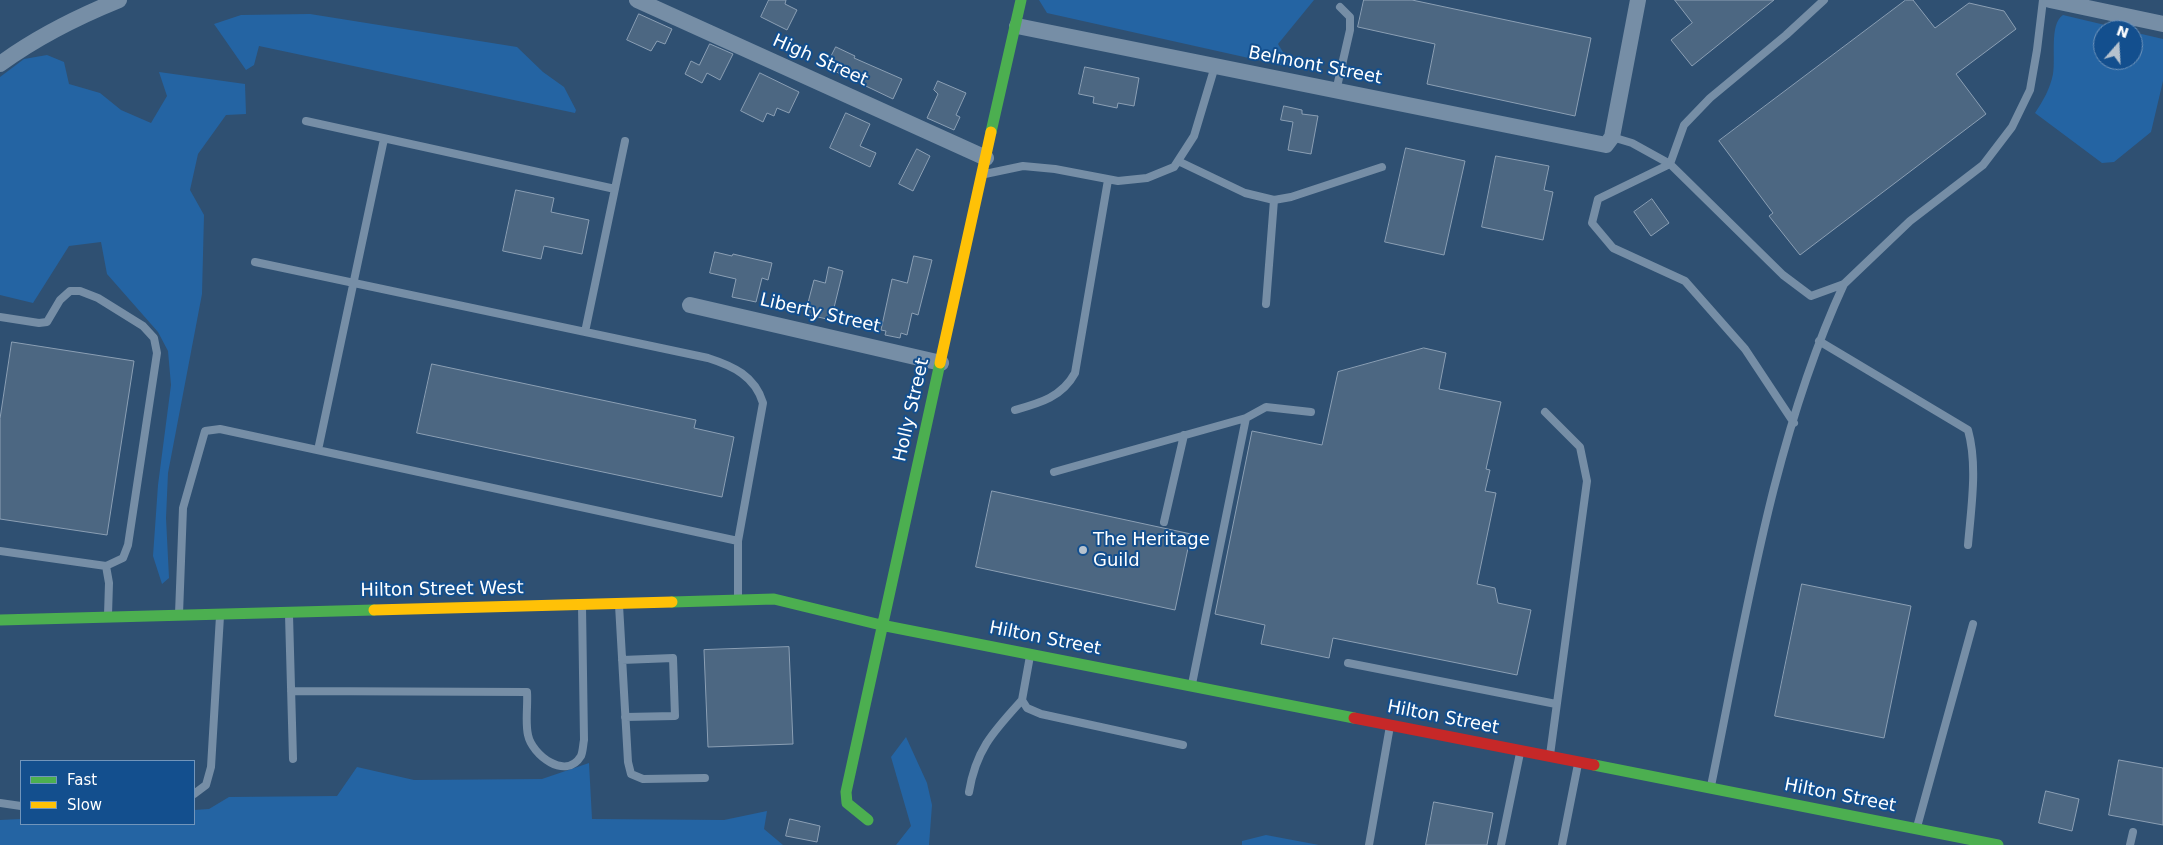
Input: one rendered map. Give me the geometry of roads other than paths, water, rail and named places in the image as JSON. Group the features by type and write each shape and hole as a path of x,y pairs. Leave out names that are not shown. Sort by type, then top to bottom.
{"street":[{"path":"0,64 32,42 119,0"},
{"name":"High Street","path":"637,0 986,158"},
{"name":"Holly Street","path":"868,820 847,803 846,792 881,625 1017,26 1021,0"},
{"path":"1609,141 1638,0"},
{"path":"2050,0 2163,24"},
{"name":"Belmont Street","path":"1017,26 1336,91 1609,141"},
{"name":"Liberty Street","path":"690,305 941,362"},
{"name":"Hilton Street West","path":"0,620 774,599 881,625"},
{"name":"Hilton Street","path":"881,625 1711,788 1916,829 1971,842 1998,845"}],"lane":[{"path":"1794,423 1745,349 1685,281 1613,248 1592,223 1598,199 1670,164 1684,125 1690,118 1710,98 1786,35 1824,0"},
{"path":"1711,788 1770,505 1819,342 1844,284 1910,221 1983,165 2012,127 2030,90 2037,50 2042,0"},
{"path":"1336,91 1350,30 1350,17 1340,7"},
{"path":"982,175 1023,166 1055,169 1118,181 1147,178 1174,167 1194,136 1215,66"},
{"path":"306,121 615,189"},
{"path":"318,450 384,139"},
{"path":"585,332 625,141"},
{"path":"1609,141 1632,143 1670,164 1783,276 1810,296 1844,284"},
{"path":"1178,161 1245,193 1274,200 1291,197 1382,167"},
{"path":"1015,410 1046,401 1068,386 1075,373 1108,180"},
{"path":"1266,304 1274,200"},
{"path":"256,262 708,358 732,366 750,379 759,391 763,403 738,541 738,600"},
{"path":"0,318 39,323 47,322 60,300 70,291 80,291 98,298 144,326 154,338 157,353 128,544 123,558 106,566 0,551"},
{"path":"1819,342 1968,430 1973,446 1968,545"},
{"path":"1054,472 1246,418 1266,407 1311,412"},
{"path":"1545,412 1580,447 1587,481 1549,757"},
{"path":"1191,686 1246,418"},
{"path":"179,614 183,508 205,431 220,428 738,541"},
{"path":"1164,522 1184,435"},
{"path":"106,566 108,616"},
{"path":"619,603 628,762 631,774 644,779 705,778"},
{"path":"291,691 528,692 528,736 537,753 545,760 557,765 566,765 575,762 581,755 584,740 582,604"},
{"path":"289,611 293,759"},
{"path":"195,793 206,785 211,767 220,613"},
{"path":"1916,829 1974,624"},
{"path":"969,792 978,759 989,737 1022,700 1030,654"},
{"path":"622,660 673,658 675,716 625,717"},
{"path":"1348,663 1556,704"},
{"path":"1022,700 1027,708 1040,714 1183,745"},
{"path":"1369,845 1390,725"},
{"path":"1501,845 1520,751"},
{"path":"1562,845 1578,762"},
{"path":"0,802 20,806"},
{"path":"2130,845 2132,832"}],"place":[{"name":"The Heritage Guild","path":"1083,550"}]}
